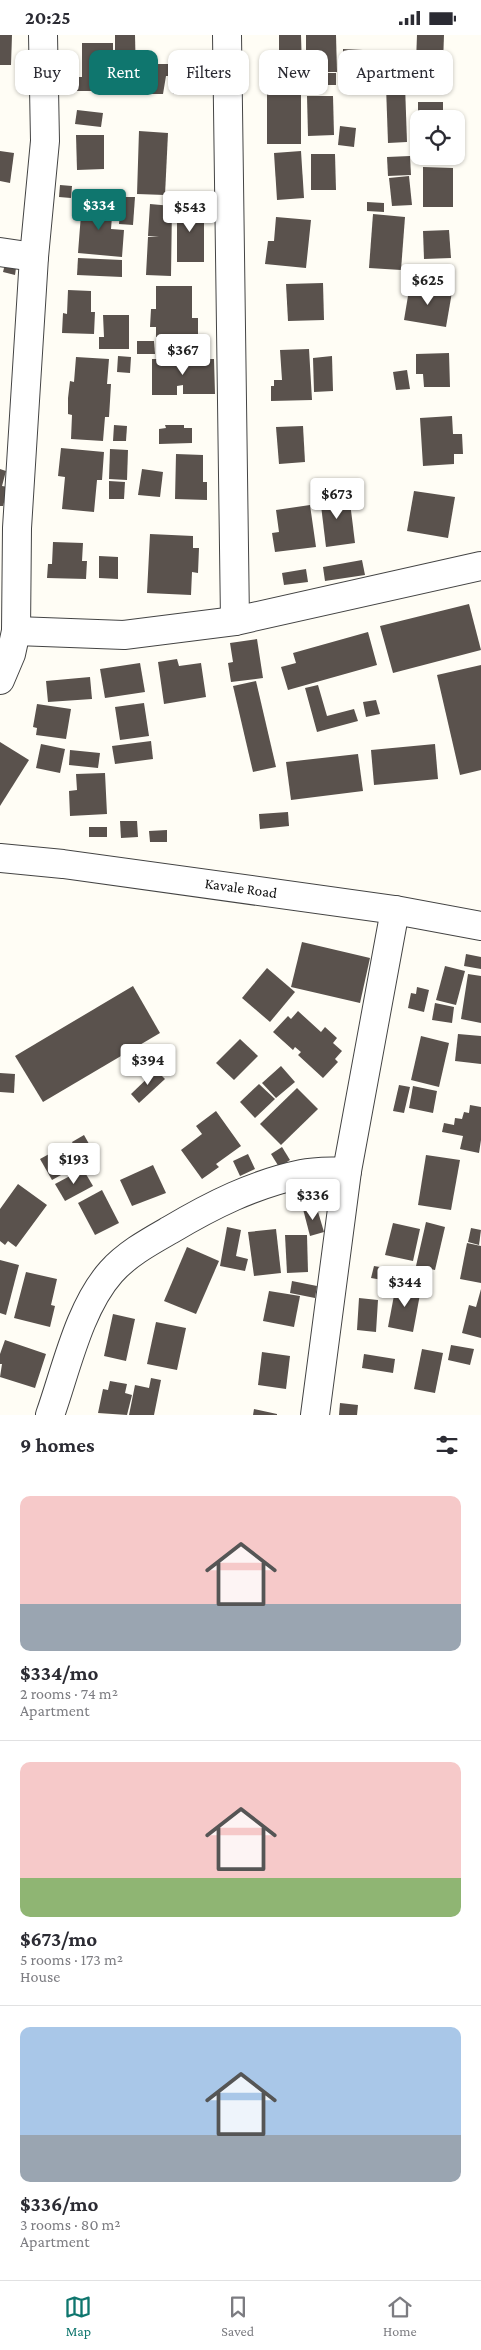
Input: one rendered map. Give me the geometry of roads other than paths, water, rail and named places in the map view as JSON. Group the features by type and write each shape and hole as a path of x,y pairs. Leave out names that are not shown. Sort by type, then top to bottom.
{"street":[{"path":"0,680 11,654 16,631 8,526 45,141 43,35"},
{"path":"228,35 235,621"},
{"path":"0,252 34,257"},
{"path":"16,631 124,635 235,621 481,566"},
{"name":"Kavale Road","path":"0,858 73,865 395,910 481,926"},
{"path":"315,1415 347,1171 395,910"},
{"path":"50,1415 78,1332 92,1301 111,1272 142,1246 203,1211 254,1187 304,1174 347,1171"}]}
